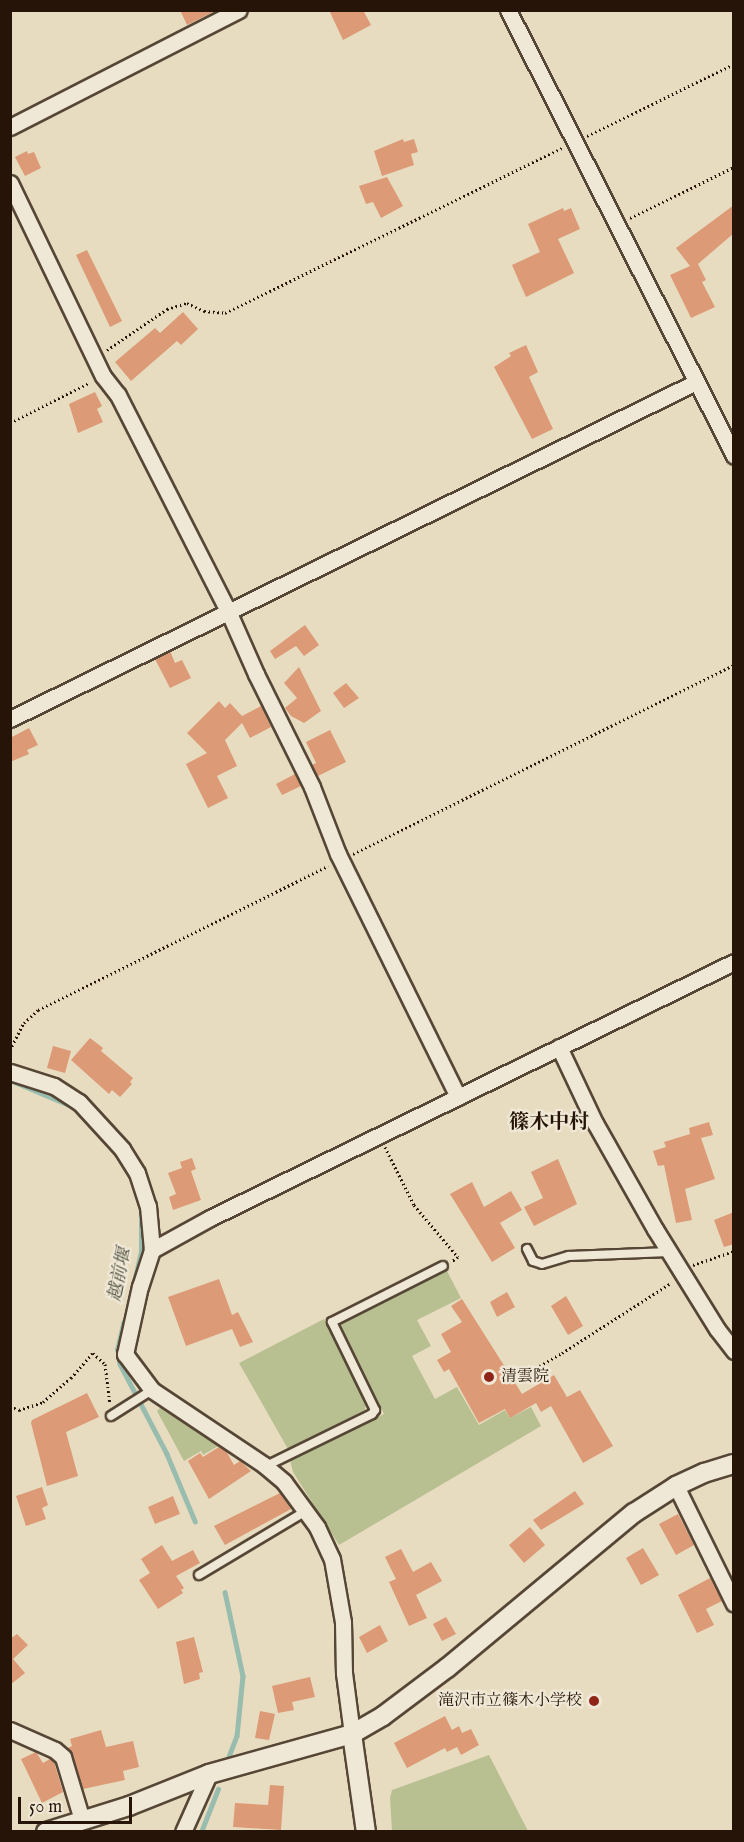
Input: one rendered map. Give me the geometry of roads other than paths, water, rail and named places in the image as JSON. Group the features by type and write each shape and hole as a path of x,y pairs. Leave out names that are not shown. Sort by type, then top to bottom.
{"street":[{"path":"10,127 239,10"},
{"path":"508,10 734,456"},
{"path":"10,183 103,376 118,395 229,612 312,787 341,860 458,1097"},
{"path":"10,719 696,382"},
{"path":"152,1250 210,1218 734,962"},
{"path":"559,1047 595,1123 669,1252 734,1351"},
{"path":"10,1072 54,1086 79,1102 122,1149 137,1173 148,1206 152,1250 140,1286 126,1354 148,1393 266,1466 284,1482 306,1511 332,1559 343,1622 344,1673 366,1832"},
{"path":"46,1832 129,1806 209,1774 352,1734 402,1702 634,1514 676,1486 704,1473 734,1464"},
{"path":"676,1486 734,1604"},
{"path":"10,1730 55,1750 63,1757 82,1820"},
{"path":"183,1832 209,1774"}],"lane":[{"path":"527,1249 533,1261 542,1264 569,1256 669,1252"},
{"path":"266,1466 372,1414 375,1410 332,1322 443,1266"},
{"path":"111,1416 148,1393"},
{"path":"199,1575 306,1511"}],"waterway":[{"name":"越前堰","path":"10,1080 72,1106"},
{"name":"越前堰","path":"134,1282 141,1252 141,1209 137,1196"},
{"name":"越前堰","path":"124,1322 118,1349 120,1364 167,1454 195,1521"},
{"path":"225,1592 243,1676 237,1736 229,1757"},
{"name":"越前堰","path":"201,1832 218,1789"}],"place":[{"name":"清雲院","path":"489,1377"},
{"name":"滝沢市立篠木小学校","path":"594,1701"}],"district":[{"name":"篠木中村","path":"549,1122"}]}
